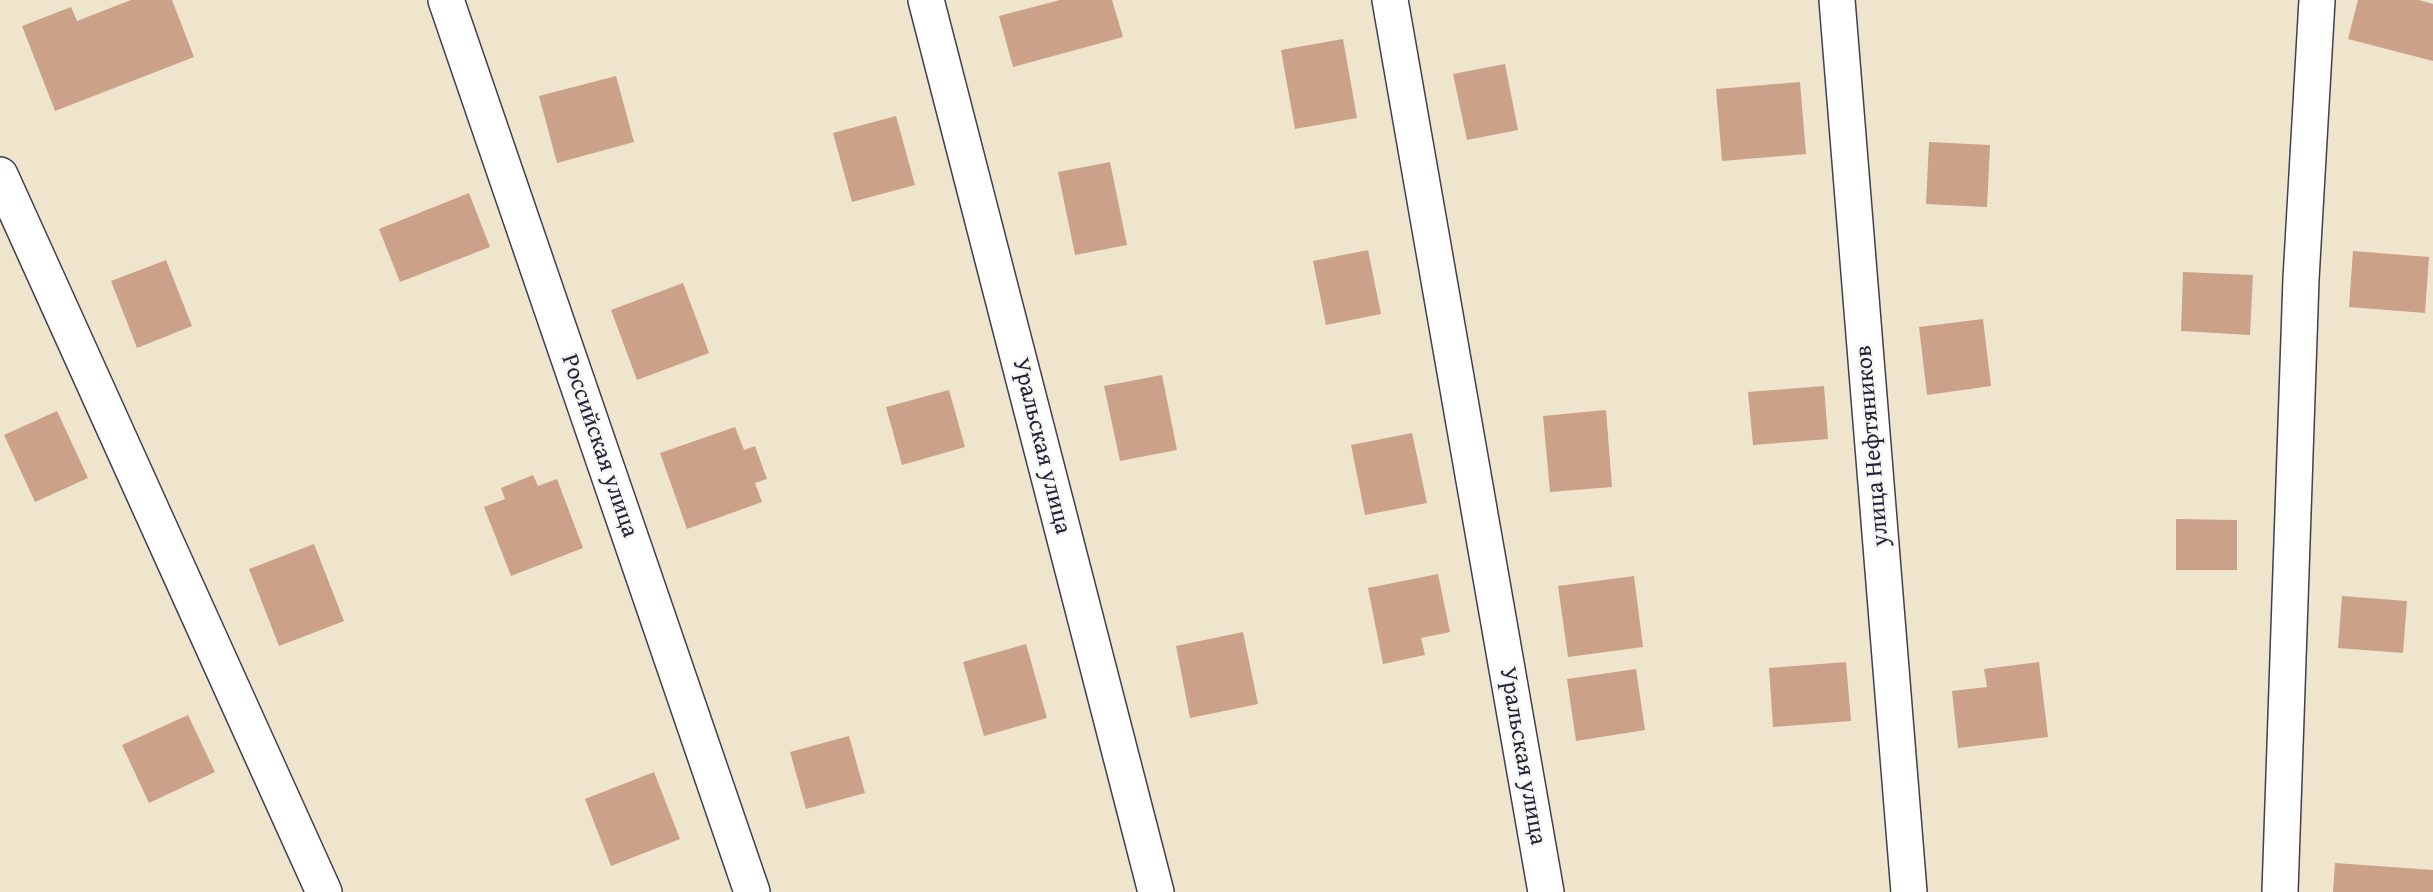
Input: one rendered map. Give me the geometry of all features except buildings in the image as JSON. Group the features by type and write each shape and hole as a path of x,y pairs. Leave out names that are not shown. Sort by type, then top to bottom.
{"street":[{"name":"Российская улица","path":"446,0 751,892"},
{"name":"Уральская улица","path":"926,0 1156,892"},
{"name":"Уральская улица","path":"1390,0 1546,892"},
{"name":"улица Нефтяников","path":"1837,0 1909,892"},
{"path":"2280,892 2301,279 2317,0"},
{"path":"0,175 324,892"}]}
